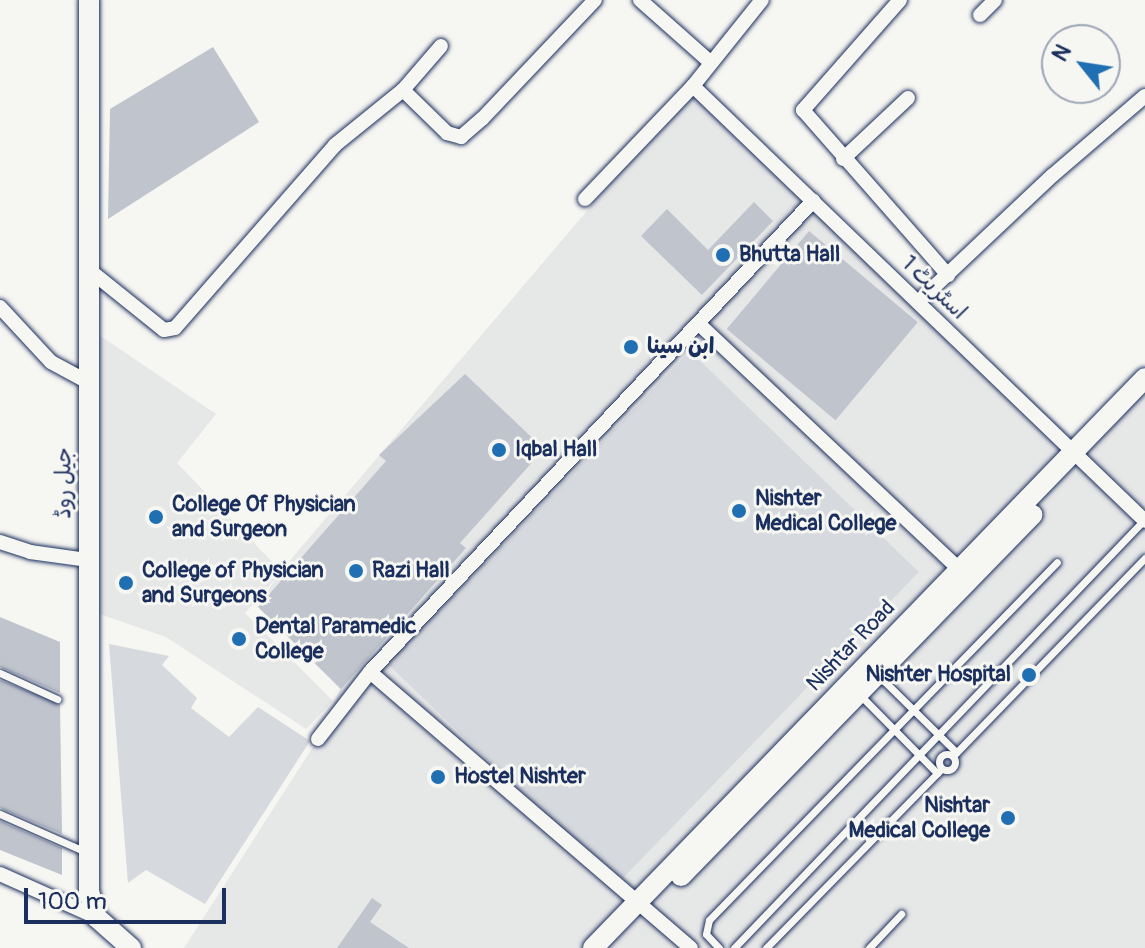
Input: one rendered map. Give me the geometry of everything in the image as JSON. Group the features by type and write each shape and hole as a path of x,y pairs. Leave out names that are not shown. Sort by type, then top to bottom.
{"main road":[{"name":"جیل روڈ","path":"89,0 89,891 96,917"},
{"name":"Nishtar Road","path":"1079,456 1145,378"},
{"name":"Nishtar Road","path":"593,948 643,905 1079,456 1145,396"},
{"name":"Nishtar Road","path":"854,690 878,674 964,574"},
{"name":"Nishtar Road","path":"612,948 643,905"},
{"path":"96,917 112,935 131,948"}],"street":[{"path":"403,90 447,133 461,137 595,0"},
{"path":"640,0 710,62"},
{"path":"585,199 693,86 762,0"},
{"path":"900,0 803,107 804,113 948,275"},
{"path":"980,15 995,0"},
{"path":"88,269 164,330 175,328 335,145 403,90 441,46"},
{"name":"اسٹریٹ 1","path":"693,86 1144,521"},
{"path":"918,302 1053,175 1145,96"},
{"path":"843,159 908,98"},
{"path":"318,739 370,672 813,201"},
{"path":"0,307 51,362 88,382"},
{"path":"699,324 964,574"},
{"path":"0,542 30,552 88,560"},
{"path":"370,672 691,948"},
{"path":"0,874 96,917"}],"lane":[{"path":"734,948 1144,521"},
{"path":"954,754 1145,558"},
{"path":"719,948 706,934 709,920 1057,562"},
{"path":"0,673 57,699"},
{"path":"878,674 954,754"},
{"path":"854,690 893,732 939,771"},
{"path":"766,948 939,771 939,758 948,753 954,754"},
{"path":"0,814 89,854"},
{"path":"869,948 901,914"}],"shaded area":[{"name":"Nishter Medical College","path":"693,86 1085,449 1145,388 1145,948 184,948 318,739 340,689 258,607 276,578 245,613 333,701 306,729 166,637 82,608 87,327 216,414 177,463 281,571"},
{"path":"690,351 919,572 617,885 388,664"},
{"path":"109,644 169,656 162,665 197,698 191,708 229,737 258,707 310,741 205,904 146,870 128,883"}],"building":[{"path":"213,47 259,122 108,219 110,109"},
{"path":"754,202 773,221 702,295 641,236 667,209 708,250"},
{"path":"809,231 918,322 836,420 727,329"},
{"path":"465,374 544,449 460,543 466,548 341,689 258,607 386,461 379,455"},
{"path":"0,617 60,642 60,693 0,667"},
{"path":"0,680 60,704 62,834 0,808"},
{"path":"0,821 62,848 62,875 0,850"},
{"path":"372,898 382,905 370,922 409,948 337,948"}],"place":[{"name":"Bhutta Hall","path":"723,255"},
{"name":"ابن سینا","path":"631,347"},
{"name":"Iqbal Hall","path":"499,450"},
{"name":"Nishter Medical College","path":"739,511"},
{"name":"College Of Physician and Surgeon","path":"156,517"},
{"name":"Razi Hall","path":"356,571"},
{"name":"College of Physician and Surgeons","path":"126,583"},
{"name":"Dental Paramedic College","path":"239,639"},
{"name":"Nishter Hospital","path":"1029,675"},
{"name":"Hostel Nishter","path":"438,777"},
{"name":"Nishtar Medical College","path":"1008,818"}]}
